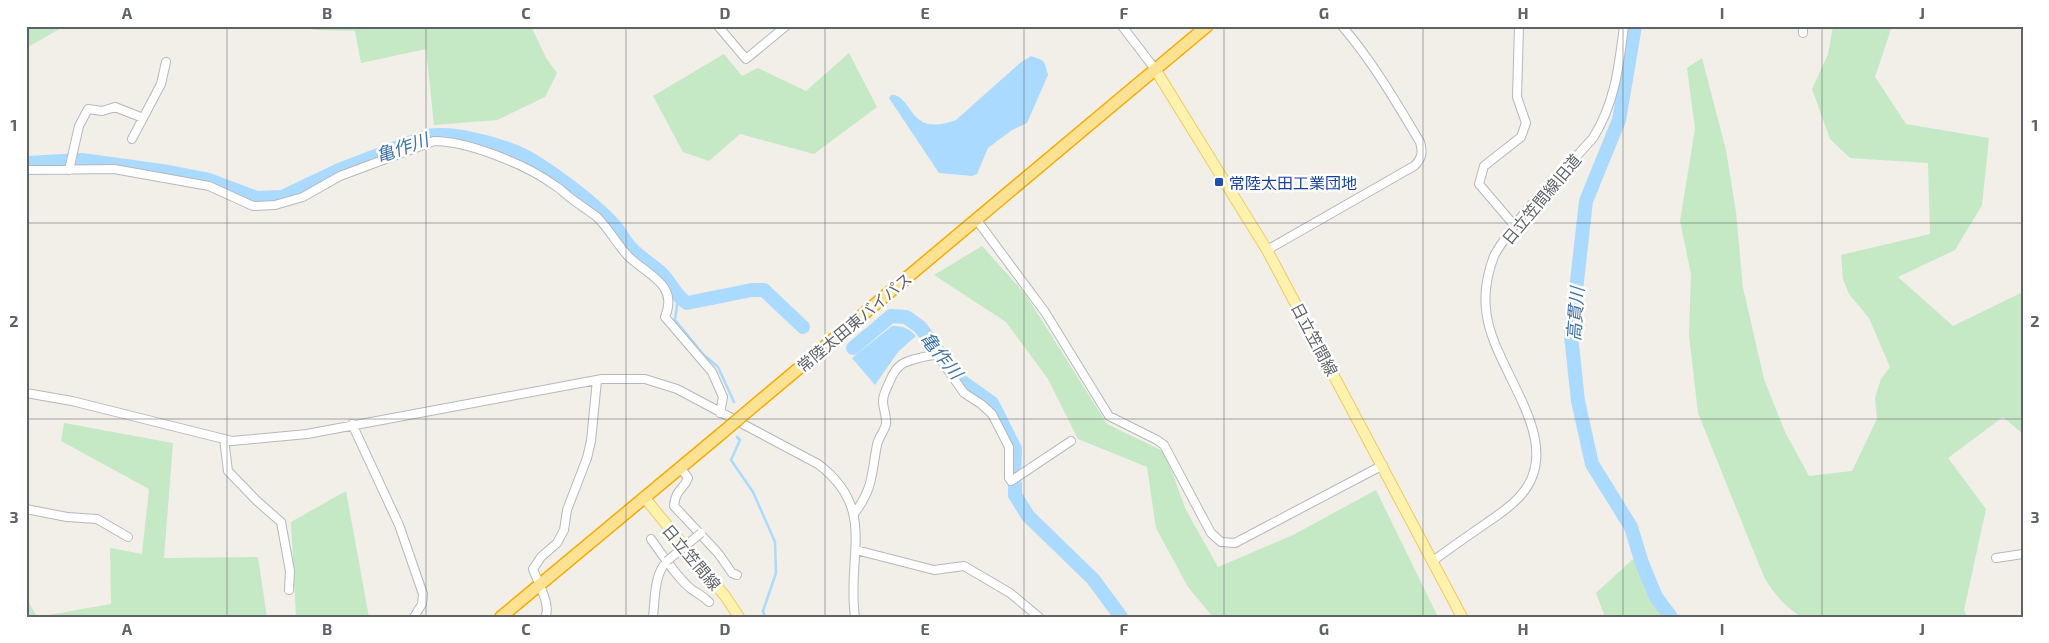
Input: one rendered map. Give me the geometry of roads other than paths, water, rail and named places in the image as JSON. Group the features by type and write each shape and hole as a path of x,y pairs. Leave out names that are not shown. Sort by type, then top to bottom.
{"highway":[{"name":"常陸太田東バイパス","path":"501,617 1206,26"}],"main road":[{"name":"日立笠間線","path":"1155,69 1268,250 1462,617"},
{"name":"日立笠間線","path":"644,497 725,596 739,617"}],"street":[{"path":"718,26 746,59 786,26"},
{"path":"1122,26 1155,69"},
{"path":"1268,250 1414,166 1422,156 1420,142 1383,81 1362,50 1342,26"},
{"path":"1514,225 1479,184 1484,166 1521,137 1526,123 1517,97 1519,26"},
{"name":"日立笠間線旧道","path":"1433,561 1510,506 1522,494 1531,479 1537,460 1532,426 1490,333 1486,308 1488,278 1495,254 1514,225 1593,138 1604,121 1612,101 1624,26"},
{"path":"132,139 161,84 166,62"},
{"path":"69,168 79,126 88,109 102,110 115,107 143,118"},
{"path":"26,170 69,168 114,169 209,186 253,206 275,205 303,196 340,176 434,141 448,141 492,154 535,173 555,185 596,217 629,256 648,271 668,294 670,306 665,318 712,372 723,397 720,413"},
{"path":"976,219 1013,266 1051,320 1109,416 1157,440 1164,446 1211,532 1221,542 1235,543 1383,465"},
{"path":"854,514 864,500 870,485 874,471 877,443 886,426 884,396 895,370 907,361 932,355 938,356 964,393 992,414 1009,447 1009,478 1011,480 1071,441"},
{"path":"26,393 72,401 232,441 307,434 352,424 597,380 625,378 659,383 690,396 818,464 843,489 854,514 856,550 853,590 854,617"},
{"path":"546,617 548,605 533,568 541,557 557,543 564,530 567,510 592,441 597,380"},
{"path":"352,424 399,524 423,594 422,604 414,617"},
{"path":"224,439 228,471 257,501 281,522 290,571 289,590"},
{"path":"680,467 688,478 678,491 674,506 701,533 732,573 738,575"},
{"path":"26,509 67,517 97,519 128,537"},
{"path":"653,617 658,578 662,566 701,533"},
{"path":"651,539 667,561 695,592 698,592 709,602"},
{"path":"856,550 934,570 964,566 1010,593 1039,617"},
{"path":"1996,558 2023,554"}],"water":[{"path":"1031,56 1042,60 1048,75 1027,123 1012,130 988,148 977,174 972,176 939,173 889,98 891,95 898,96 913,114 928,124 940,124 956,120 1020,63"},
{"path":"892,326 905,328 916,336 898,352 875,385 852,358"}],"waterway":[{"name":"高貫川","path":"1635,26 1619,120 1586,201 1571,335 1578,401 1592,464 1631,527 1642,563 1656,597 1671,617"},
{"name":"亀作川","path":"26,163 82,160 162,171 209,180 257,198 282,197 339,170 427,136 449,135 472,139 527,157 567,184 604,215 631,248 660,272 687,303 752,290 764,290 803,327"},
{"path":"678,298 675,320 704,355 718,367 734,402"},
{"name":"亀作川","path":"853,348 891,316 906,317 920,327 961,381 992,403 1015,449 1014,475"},
{"path":"737,437 740,440 731,460 753,492 775,542 776,573 763,611 765,617"},
{"name":"亀作川","path":"1015,484 1015,495 1028,516 1093,579 1121,617"}],"place":[{"name":"常陸太田工業団地","path":"1219,182"}]}
